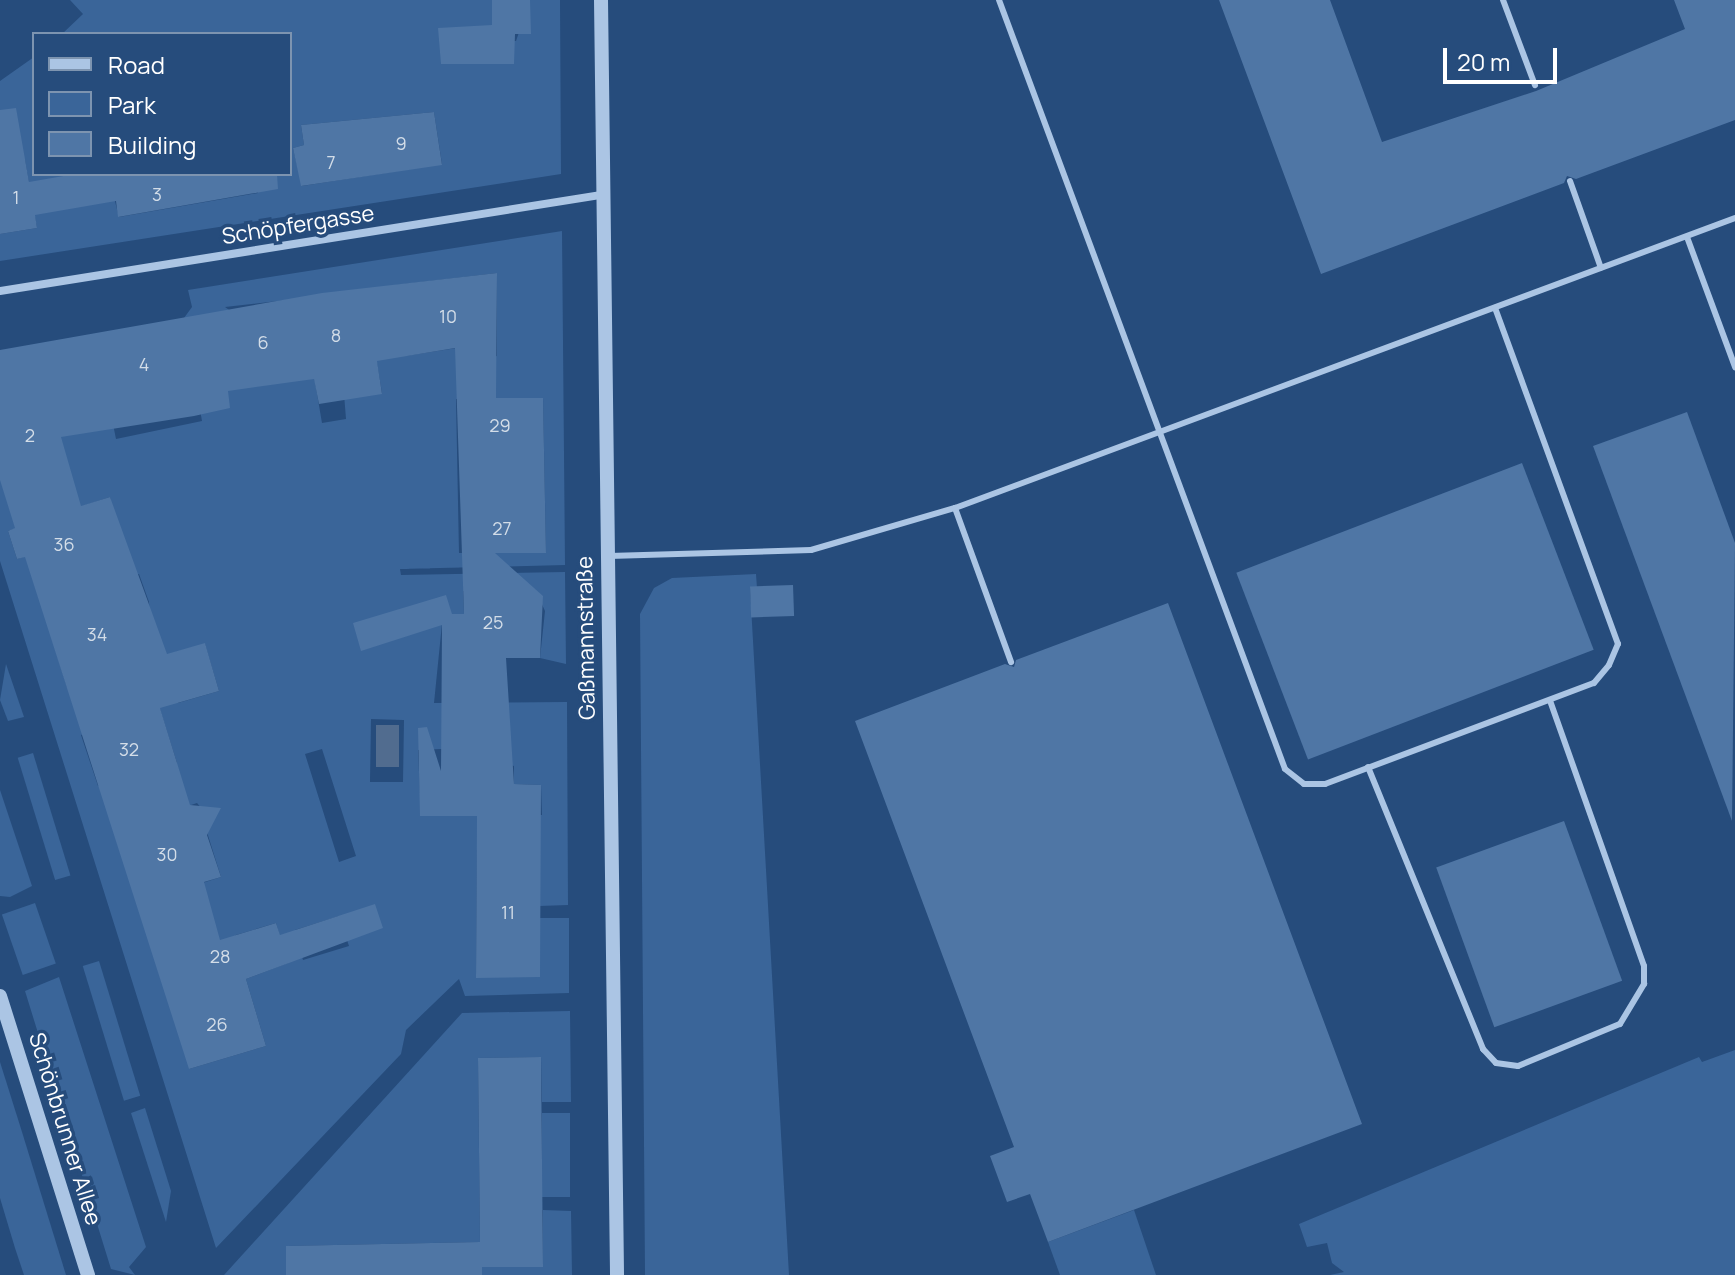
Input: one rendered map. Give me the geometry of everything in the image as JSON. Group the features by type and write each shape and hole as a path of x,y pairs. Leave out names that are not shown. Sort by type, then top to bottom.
{"street":[{"name":"Gaßmannstraße","path":"601,0 601,195 617,1275"},
{"name":"Schöpfergasse","path":"0,291 601,195"},
{"name":"Schönbrunner Allee","path":"0,996 88,1275"}],"lane":[{"path":"999,0 1157,433 1285,769 1304,784 1325,784 1594,683 1618,644 1495,308"},
{"path":"1503,0 1535,85"},
{"path":"1570,181 1601,268"},
{"path":"607,556 811,550 955,508 1735,218"},
{"path":"1687,237 1735,367"},
{"path":"955,508 1011,662"},
{"path":"1368,767 1483,1049 1496,1063 1518,1066 1620,1024 1644,984 1644,966 1550,700"}],"green space":[{"path":"70,0 492,0 493,42 516,41 530,0 560,0 561,174 0,261 0,234 37,228 25,160 0,165 0,81 32,58 32,176 109,176 119,217 258,193 255,176 292,176 292,32 64,32 83,14","holes":["434,112 442,164 302,186 293,148 304,145 301,125"]},
{"path":"562,231 565,565 400,569 401,575 565,572 566,664 540,658 545,611 535,589 463,591 464,614 443,614 434,703 567,702 568,905 539,906 538,846 477,846 476,977 540,977 539,918 569,918 569,993 465,996 459,979 406,1030 401,1054 216,1248 0,561 0,480 52,406 108,399 116,439 202,421 184,318 192,307 188,290","holes":["497,273 497,356 467,364 463,347 405,356 396,285","365,291 382,393 344,394 346,419 322,423 313,370 225,307","543,398 546,553 459,553 456,399","110,497 126,578 139,574 149,602 152,662 67,687 26,556 17,559 8,531","205,644 219,691 178,703 171,681 176,652","160,709 177,763 98,786 81,735","371,719 404,720 403,782 370,782","322,749 356,856 339,862 305,754","441,749 514,766 514,784 541,785 542,815 421,816 418,750","197,803 213,822 206,829 221,877 137,904 114,831","339,916 349,946 303,960 295,930","276,923 288,963 246,979 266,1046 189,1069 223,949 236,935"]},
{"path":"756,574 757,588 750,588 789,1275 645,1275 640,614 654,588 672,578"},
{"path":"6,664 24,717 8,721 0,700"},
{"path":"33,753 70,875 55,880 18,758"},
{"path":"0,790 32,886 10,897 0,896"},
{"path":"35,903 56,964 23,975 2,914"},
{"path":"99,961 140,1096 124,1101 83,966"},
{"path":"59,977 146,1247 129,1267 135,1275 111,1269 25,991"},
{"path":"570,1011 571,1102 542,1102 541,1057 478,1058 480,1242 287,1246 286,1275 224,1275 462,1013"},
{"path":"1735,1050 1735,1275 1330,1275 1344,1272 1332,1263 1327,1243 1307,1247 1299,1224 1699,1057 1702,1062"},
{"path":"0,1062 66,1275 24,1275 15,1248 0,1198"},
{"path":"145,1108 171,1191 166,1222 131,1113"},
{"path":"542,1113 570,1113 570,1197 542,1197"},
{"path":"543,1210 571,1211 572,1275 482,1275 482,1267 543,1267"},
{"path":"1134,1210 1156,1275 1060,1275 1048,1242"}],"shaded area":[{"path":"376,725 399,725 399,767 376,767"}],"building":[{"path":"492,0 530,0 531,34 515,34 514,64 441,64 438,28 492,25"},
{"path":"1219,0 1330,0 1382,142 1536,91 1685,29 1674,0 1735,0 1735,120 1576,179 1567,176 1564,183 1321,274"},
{"path":"16,108 29,182 64,176 277,176 278,189 118,217 116,201 35,215 37,228 0,234 0,110"},
{"path":"434,112 442,165 301,186 293,148 304,145 301,125"},
{"path":"497,273 496,398 543,398 546,553 495,553 543,596 540,658 506,658 514,784 541,785 540,977 476,978 477,816 420,816 418,728 427,727 441,771 442,625 361,651 353,623 446,595 452,614 464,614 455,348 377,361 382,394 319,404 314,379 228,391 230,408 61,437 81,506 110,497 167,654 205,643 219,691 160,708 190,805 221,808 207,835 221,877 204,882 220,940 276,923 280,935 375,904 383,928 246,979 266,1046 189,1069 25,557 17,559 8,531 15,528 0,480 0,350 322,293"},
{"path":"1687,412 1735,543 1732,821 1593,446"},
{"path":"1522,463 1594,650 1308,759 1236,573"},
{"path":"793,585 794,616 751,617 750,587"},
{"path":"1168,603 1362,1124 1048,1242 1030,1194 1007,1202 990,1156 1014,1147 855,721 1005,664 1014,667 1016,660"},
{"path":"1564,821 1622,981 1494,1027 1436,868"},
{"path":"541,1057 543,1267 482,1267 482,1275 286,1275 286,1246 480,1242 478,1058"}]}
